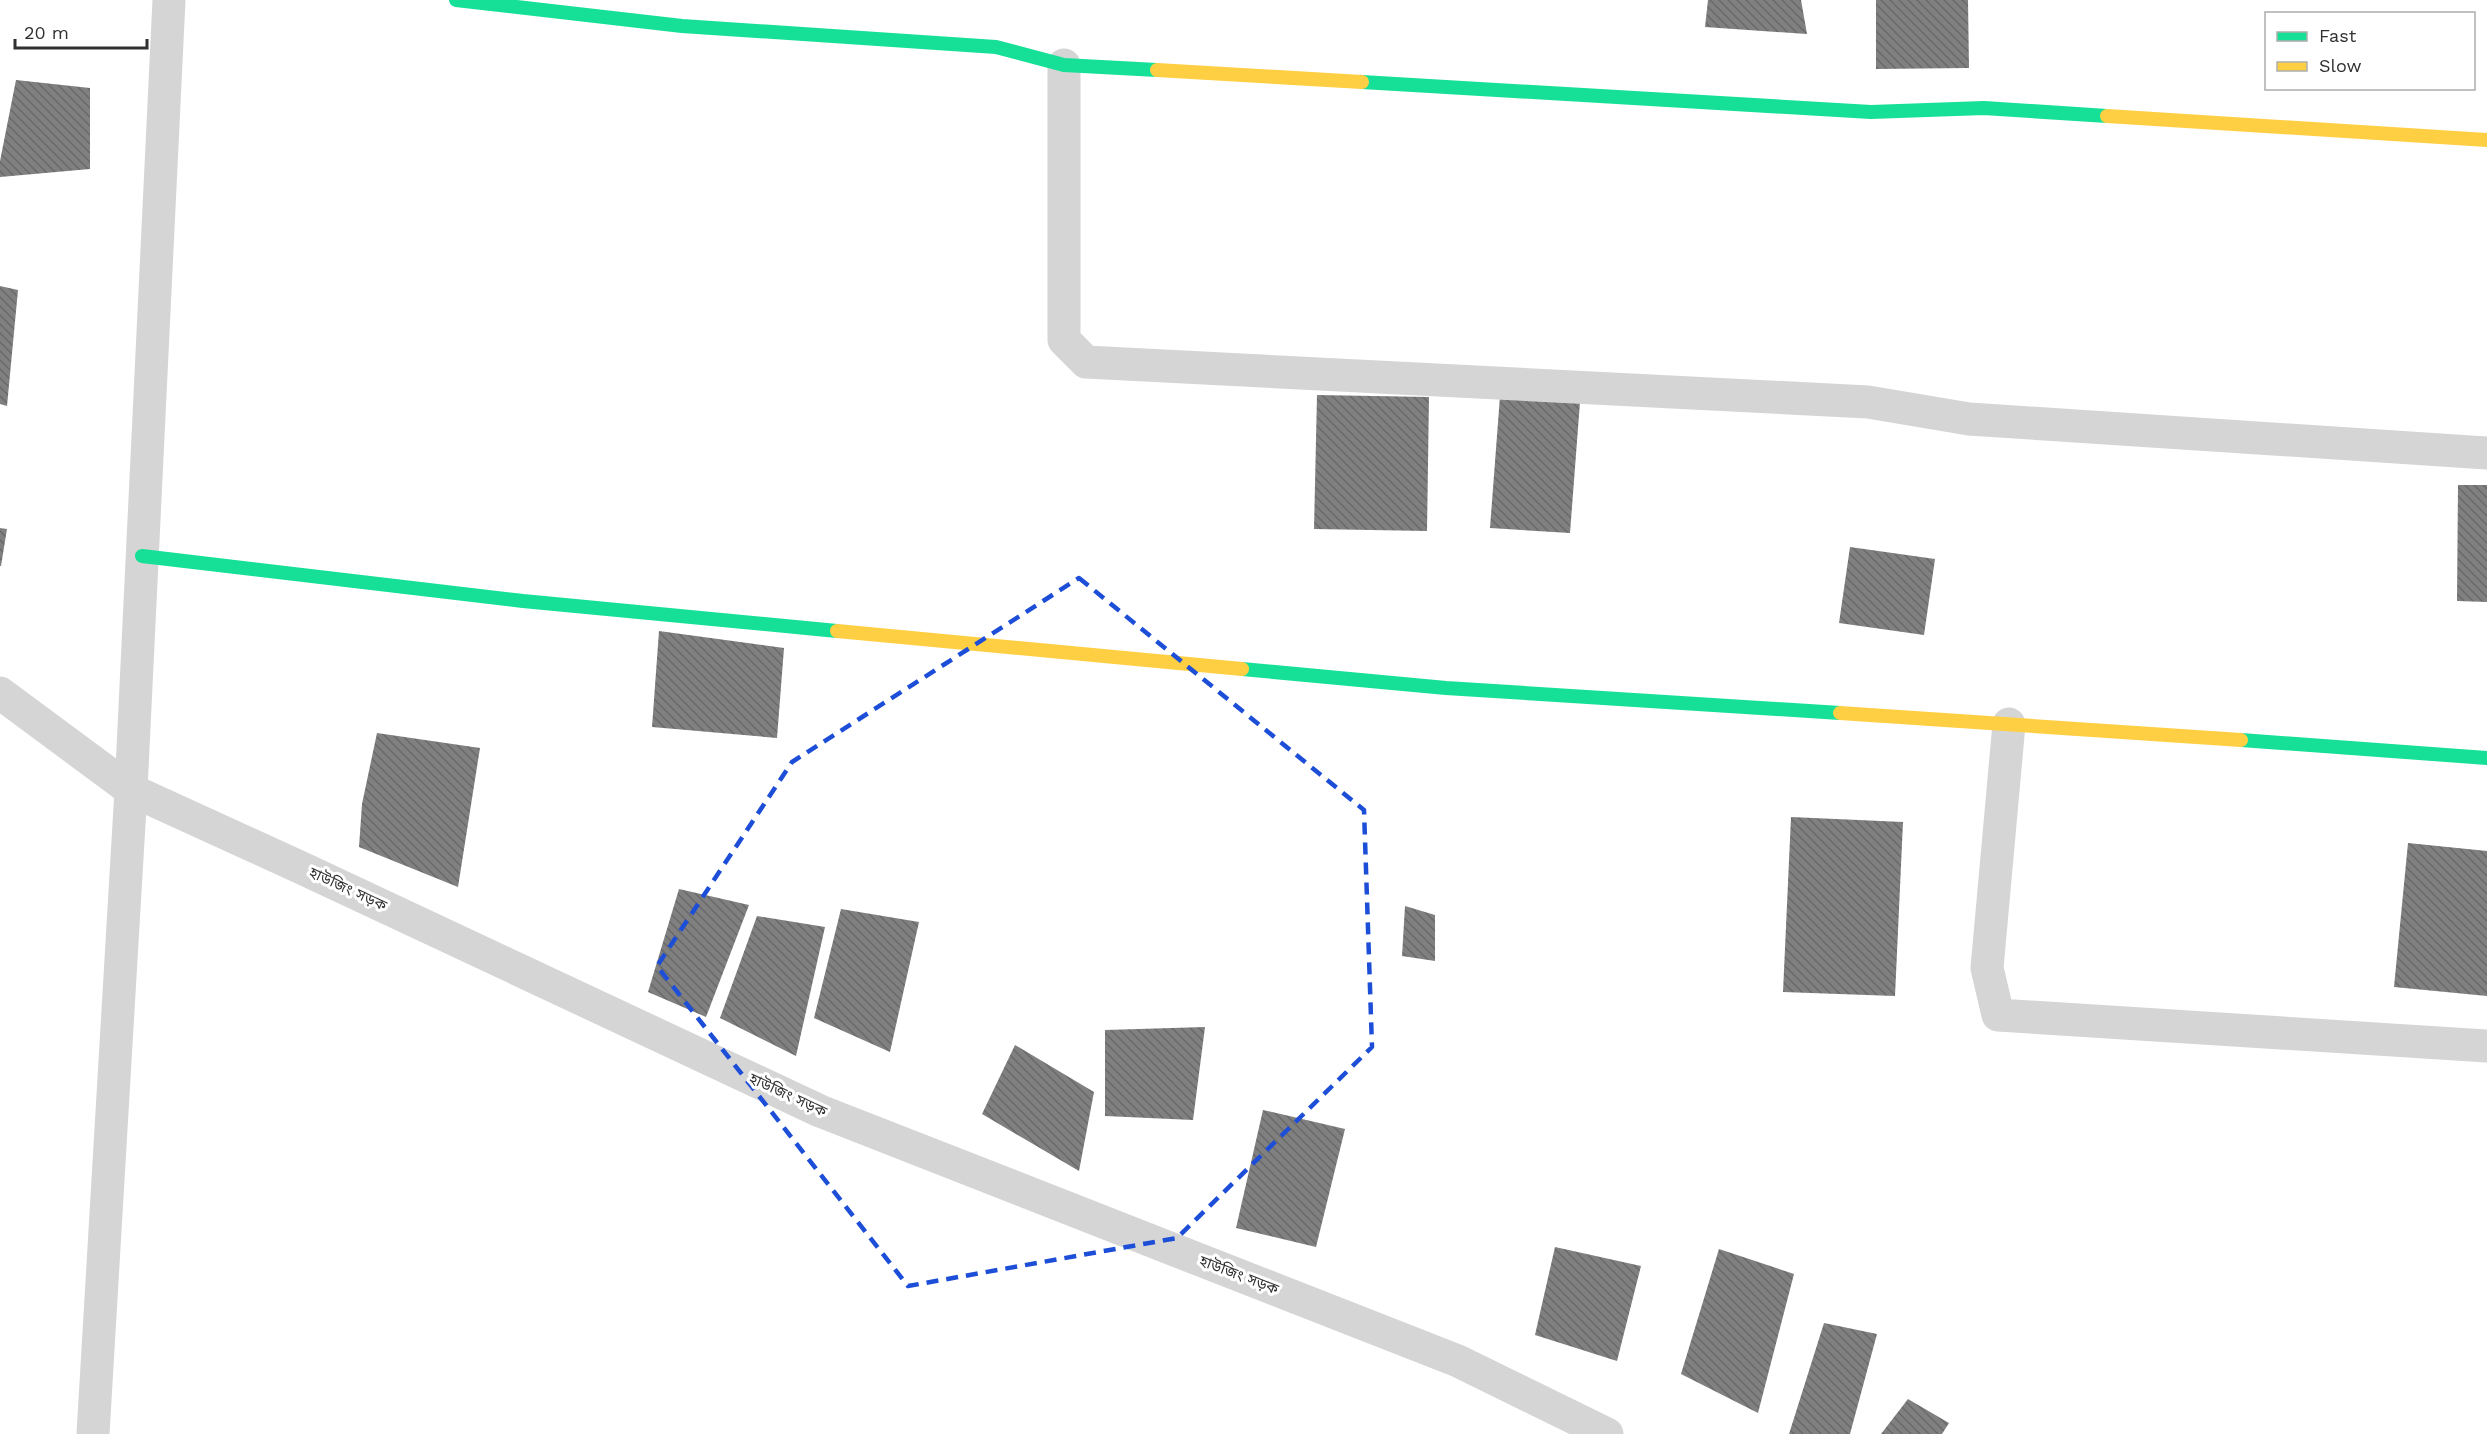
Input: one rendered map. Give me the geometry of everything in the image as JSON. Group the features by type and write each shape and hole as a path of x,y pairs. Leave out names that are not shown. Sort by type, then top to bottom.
{"street":[{"path":"93,1434 131,790 169,0"},
{"path":"456,0 682,26 996,47 1064,65 1871,112 1984,108 2487,140"},
{"path":"1064,65 1064,340 1086,362 1868,402 1969,419 2487,453"},
{"path":"142,556 524,601 1434,687 2487,758"},
{"name":"হাউজিং সড়ক","path":"0,693 131,790 820,1111 1458,1361 1607,1434"},
{"path":"2008,724 1987,968 1998,1015 2487,1047"}],"highlighted area":[{"path":"1079,578 1364,810 1372,1047 1177,1238 908,1286 657,966 792,762"}],"building":[{"path":"1708,0 1801,0 1807,34 1705,27"},
{"path":"1876,0 1968,0 1969,68 1876,69"},
{"path":"16,80 90,88 90,169 0,177 0,161"},
{"path":"0,286 18,290 7,406 0,404"},
{"path":"1317,395 1429,397 1427,531 1314,529"},
{"path":"1500,396 1580,402 1570,533 1490,528"},
{"path":"2458,485 2487,485 2487,602 2457,601"},
{"path":"0,528 7,529 1,566 0,566"},
{"path":"1850,547 1935,559 1924,635 1839,623"},
{"path":"659,631 784,648 777,738 652,727"},
{"path":"377,733 480,748 458,887 359,847 362,804"},
{"path":"1791,817 1903,822 1895,996 1783,992"},
{"path":"2408,843 2487,851 2487,996 2394,987"},
{"path":"679,889 749,905 706,1017 648,992"},
{"path":"1405,906 1435,915 1435,961 1402,956"},
{"path":"841,909 919,922 890,1052 814,1018"},
{"path":"757,916 825,927 796,1056 720,1018"},
{"path":"1205,1027 1193,1120 1105,1116 1105,1030"},
{"path":"1015,1045 1094,1092 1079,1171 982,1114"},
{"path":"1263,1110 1345,1129 1316,1247 1236,1228"},
{"path":"1555,1247 1641,1266 1617,1361 1535,1335"},
{"path":"1719,1249 1794,1274 1758,1413 1681,1374"},
{"path":"1824,1323 1877,1334 1850,1434 1789,1434"},
{"path":"1908,1399 1949,1423 1942,1434 1881,1434"}],"traffic: fast":[{"path":"456,0 682,26 996,47 1064,65 1157,70"},
{"path":"1362,82 1871,112 1984,108 2107,116"},
{"path":"142,556 523,601 837,631"},
{"path":"1242,669 1446,688 1840,713"},
{"path":"2241,740 2487,758"}],"traffic: slow":[{"path":"1157,70 1362,82"},
{"path":"2107,116 2487,140"},
{"path":"837,631 1242,669"},
{"path":"1840,713 2241,740"}]}
